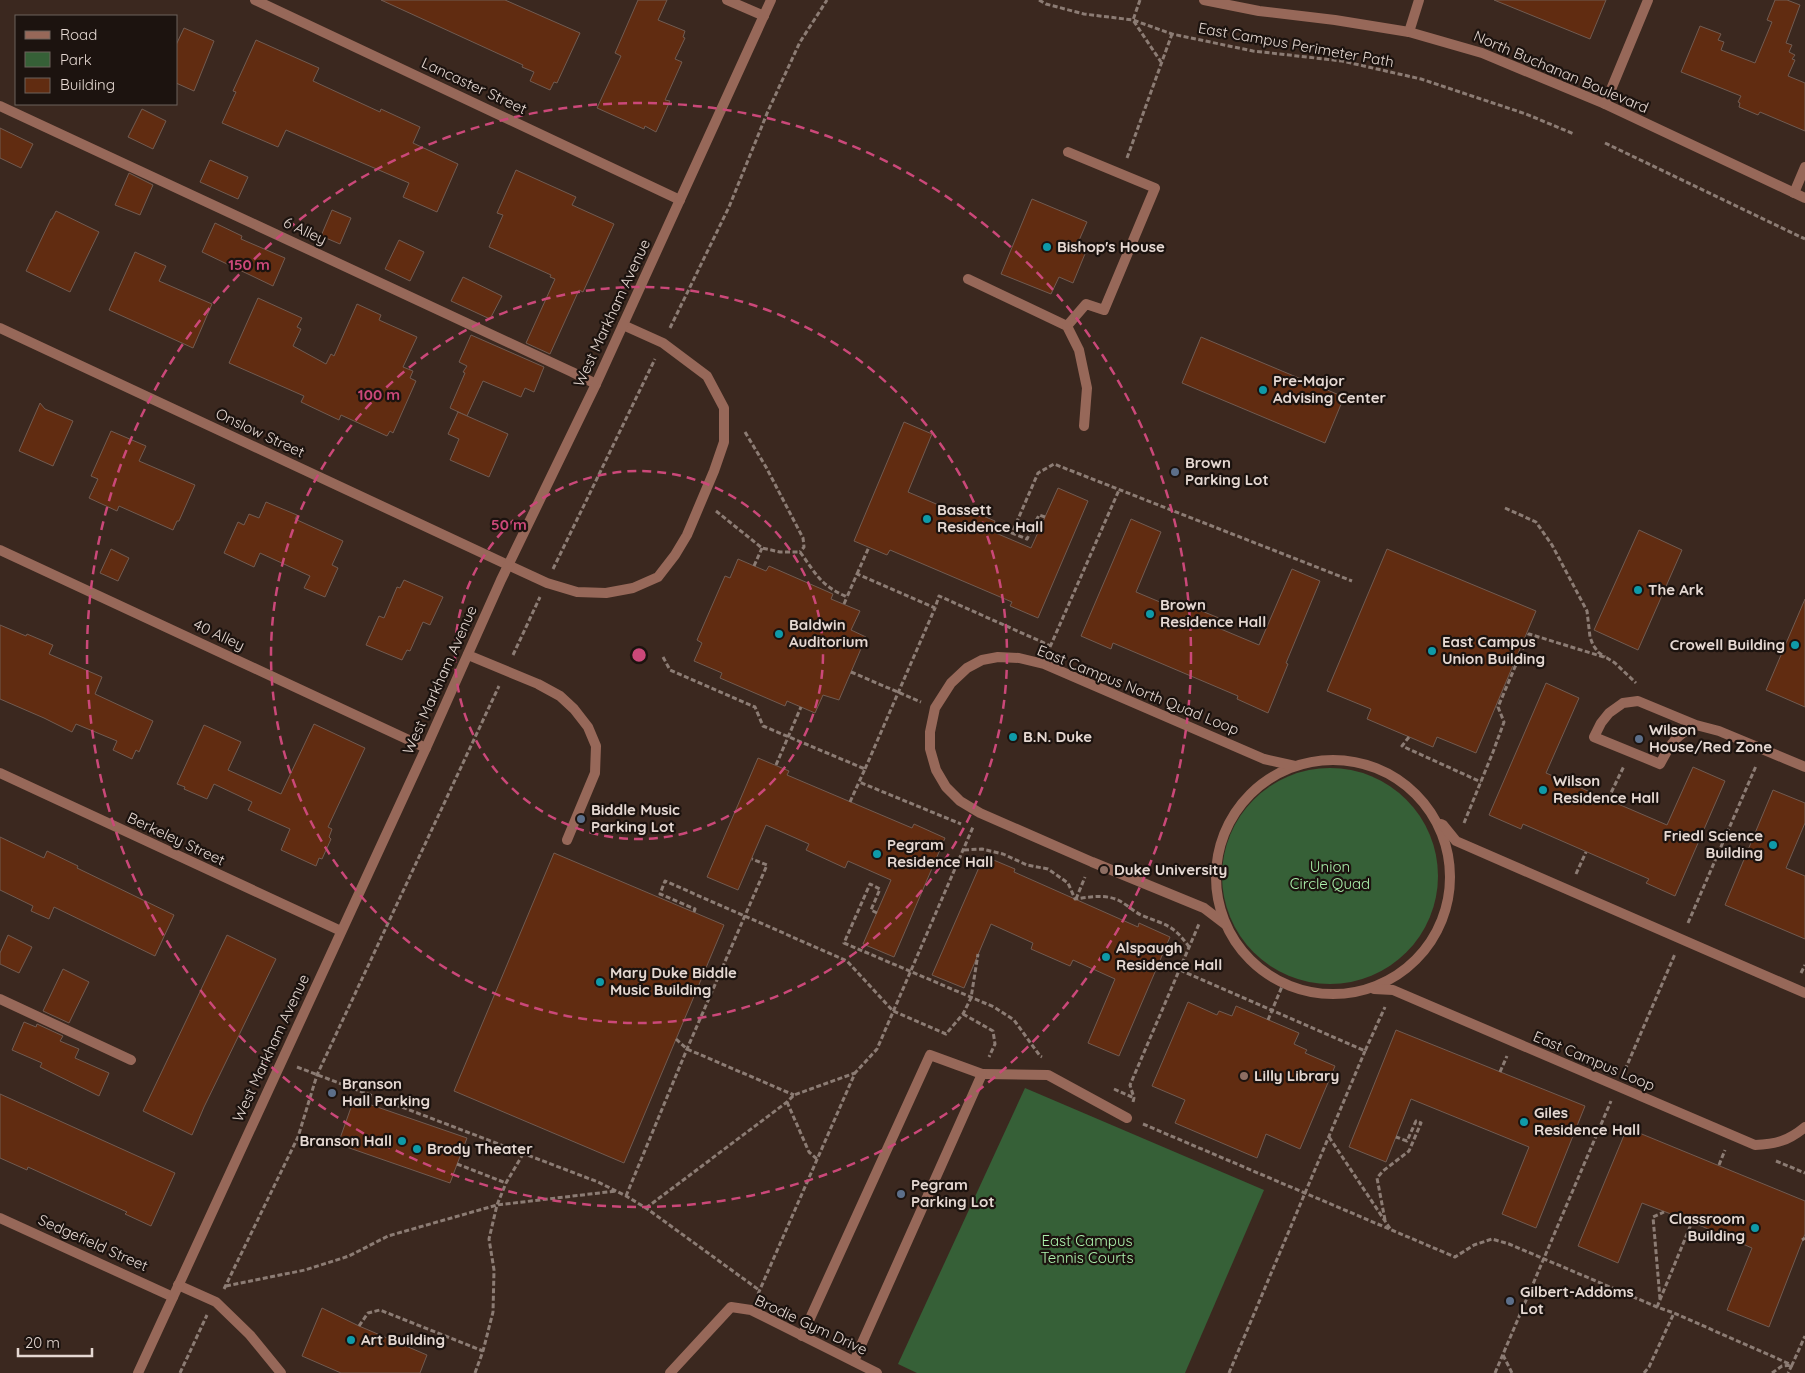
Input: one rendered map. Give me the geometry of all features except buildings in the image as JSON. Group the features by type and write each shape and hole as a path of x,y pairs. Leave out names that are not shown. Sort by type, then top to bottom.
{"street":[{"name":"Lancaster Street","path":"255,0 680,200"},
{"path":"728,0 764,16"},
{"name":"West Markham Avenue","path":"138,1373 340,931 426,748 508,565 596,384 771,0"},
{"name":"North Buchanan Boulevard","path":"1204,0 1259,11 1335,20 1410,32 1482,53 1605,104 1805,198"},
{"path":"1410,32 1419,0"},
{"path":"1605,104 1648,0"},
{"name":"6 Alley","path":"0,106 596,384"},
{"path":"1067,326 1086,304 1104,310 1155,188 1068,152"},
{"path":"1794,193 1805,167"},
{"path":"968,279 1067,326 1079,350 1087,388 1084,426"},
{"name":"Onslow Street","path":"0,328 508,565 547,582 577,592 606,594 633,588 658,577 675,555 686,535 724,442 724,408 708,376 663,342 623,325"},
{"name":"40 Alley","path":"0,550 426,748"},
{"path":"468,655 538,684 560,696 574,708 588,727 596,746 595,773 567,840"},
{"name":"East Campus North Quad Loop","path":"1225,924 1204,908 1092,862 980,812 960,801 946,787 936,770 930,749 930,732 935,708 951,683 967,668 982,660 998,657 1019,658 1044,664 1264,758 1295,766"},
{"path":"1696,725 1680,734 1668,748 1660,764 1594,737 1609,713 1623,703 1638,700 1696,725 1719,731 1805,767"},
{"path":"1336,759 1373,766 1391,774 1411,789 1426,804 1438,823 1446,844 1451,874 1450,892 1444,917 1437,933 1427,948 1399,975 1383,984 1370,989 1338,995 1302,991 1283,984 1258,968 1245,956 1225,924 1219,903 1216,877 1218,856 1223,836 1231,819 1249,795 1265,781 1295,766 1314,761 1336,759"},
{"name":"Berkeley Street","path":"0,773 340,931"},
{"path":"1438,823 1443,825 1456,841 1805,993"},
{"name":"East Campus Loop","path":"1370,989 1393,990 1755,1145 1775,1144 1794,1136 1805,1127"},
{"path":"0,999 130,1060"},
{"path":"802,1336 930,1055 982,1074 1048,1075 1127,1118"},
{"path":"854,1361 982,1074"},
{"name":"Sedgefield Street","path":"0,1218 173,1296"},
{"path":"178,1285 216,1302 250,1335 281,1373"},
{"name":"Brodie Gym Drive","path":"670,1373 731,1307 751,1310 854,1361 872,1372"}],"path":[{"name":"East Campus Perimeter Path","path":"1039,0 1084,14 1133,20 1172,34 1253,51 1342,62 1421,79 1526,114 1574,134"},
{"path":"1140,0 1133,20 1162,62"},
{"path":"1132,146 1172,34"},
{"path":"1604,143 1805,239"},
{"path":"745,432 803,538 804,547 800,552"},
{"path":"1045,517 1039,515 1026,539 1012,533 1038,473 1054,464 1352,581"},
{"path":"1044,664 1119,490"},
{"path":"701,500 762,548 780,552 800,552"},
{"path":"1505,508 1536,522 1552,545 1587,611 1590,637 1593,645 1598,652 1607,658"},
{"path":"844,604 869,547"},
{"path":"754,566 762,548"},
{"path":"800,552 818,578 831,590 847,597"},
{"path":"857,574 935,608"},
{"path":"850,802 940,596 1051,646"},
{"path":"663,657 670,670 755,707 763,726 864,768"},
{"path":"851,672 935,708"},
{"path":"776,765 801,707"},
{"path":"1410,737 1402,746 1481,782"},
{"path":"1495,1373 1763,750"},
{"path":"1608,799 1630,751"},
{"path":"859,782 973,829"},
{"path":"751,1310 855,1073 877,1050 980,812"},
{"path":"964,850 982,849 1003,854 1027,865 1048,869 1068,884 1075,900"},
{"path":"1568,890 1586,852"},
{"path":"626,1196 767,865 752,859"},
{"path":"1075,900 1092,862"},
{"path":"694,912 695,909 660,894 665,881 847,961 893,1012 946,1034 963,1014 971,998 978,954"},
{"path":"877,913 871,910 880,889 870,884 844,943 994,1008 1014,1020 1040,1056 1048,1060"},
{"path":"1075,900 1095,896 1117,900 1140,914 1161,922 1178,932 1189,947"},
{"path":"1204,908 1180,970 1130,1085 1134,1098 1127,1118 1455,1257 1474,1245 1492,1239 1509,1244 1792,1365"},
{"path":"1180,970 1364,1051"},
{"path":"1268,1020 1283,984"},
{"path":"1229,1373 1364,1051 1393,990"},
{"path":"963,1014 993,1031 996,1044 982,1074"},
{"path":"676,1039 687,1049 794,1095"},
{"path":"281,1060 617,1191 646,1208 759,1290"},
{"path":"646,1208 794,1095 855,1073"},
{"path":"1108,1086 1134,1098"},
{"path":"787,1102 809,1152 817,1159"},
{"path":"1385,1220 1377,1178 1409,1151 1421,1123 1416,1121 1407,1141 1396,1137"},
{"path":"1328,1137 1391,1230"},
{"path":"475,1373 493,1312 494,1270 490,1239 497,1205 506,1183 523,1154"},
{"path":"458,1164 506,1183"},
{"path":"226,1286 305,1270 349,1256 388,1236 497,1205 617,1191"},
{"path":"1660,1299 1653,1217 1664,1212"},
{"path":"1656,1307 1692,1222"},
{"path":"359,1326 368,1313 380,1310 483,1351"},
{"path":"1644,1373 1649,1367 1674,1313"},
{"path":"1788,1373 1805,1336"},
{"path":"1502,1354 1512,1373"},
{"path":"1772,1373 1782,1366 1792,1365"}],"green space":[{"name":"Union Circle Quad","path":"1330,768 1351,770 1371,776 1390,786 1406,800 1420,816 1430,835 1436,855 1438,876 1436,897 1430,917 1420,936 1406,952 1390,966 1371,976 1351,982 1330,984 1309,982 1289,976 1270,966 1254,952 1240,936 1230,917 1224,897 1222,876 1224,855 1230,835 1240,816 1254,800 1270,786 1289,776 1309,770"},
{"name":"East Campus Tennis Courts","path":"1025,1088 1264,1190 1185,1373 917,1373 898,1364"}],"place":[{"name":"Bishop's House","path":"1047,247"},
{"name":"Pre-Major Advising Center","path":"1263,390"},
{"name":"Brown Parking Lot","path":"1175,472"},
{"name":"Bassett Residence Hall","path":"927,519"},
{"name":"The Ark","path":"1638,590"},
{"name":"Brown Residence Hall","path":"1150,614"},
{"name":"Baldwin Auditorium","path":"779,634"},
{"name":"Crowell Building","path":"1795,645"},
{"name":"East Campus Union Building","path":"1432,651"},
{"name":"B.N. Duke","path":"1013,737"},
{"name":"Wilson House/Red Zone","path":"1639,739"},
{"name":"Wilson Residence Hall","path":"1543,790"},
{"name":"Biddle Music Parking Lot","path":"581,819"},
{"name":"Friedl Science Building","path":"1773,845"},
{"name":"Pegram Residence Hall","path":"877,854"},
{"name":"Duke University","path":"1104,870"},
{"name":"Alspaugh Residence Hall","path":"1106,957"},
{"name":"Mary Duke Biddle Music Building","path":"600,982"},
{"name":"Lilly Library","path":"1244,1076"},
{"name":"Branson Hall Parking","path":"332,1093"},
{"name":"Giles Residence Hall","path":"1524,1122"},
{"name":"Branson Hall","path":"402,1141"},
{"name":"Brody Theater","path":"417,1149"},
{"name":"Pegram Parking Lot","path":"901,1194"},
{"name":"Classroom Building","path":"1755,1228"},
{"name":"Gilbert-Addoms Lot","path":"1510,1301"},
{"name":"Art Building","path":"351,1340"}]}
